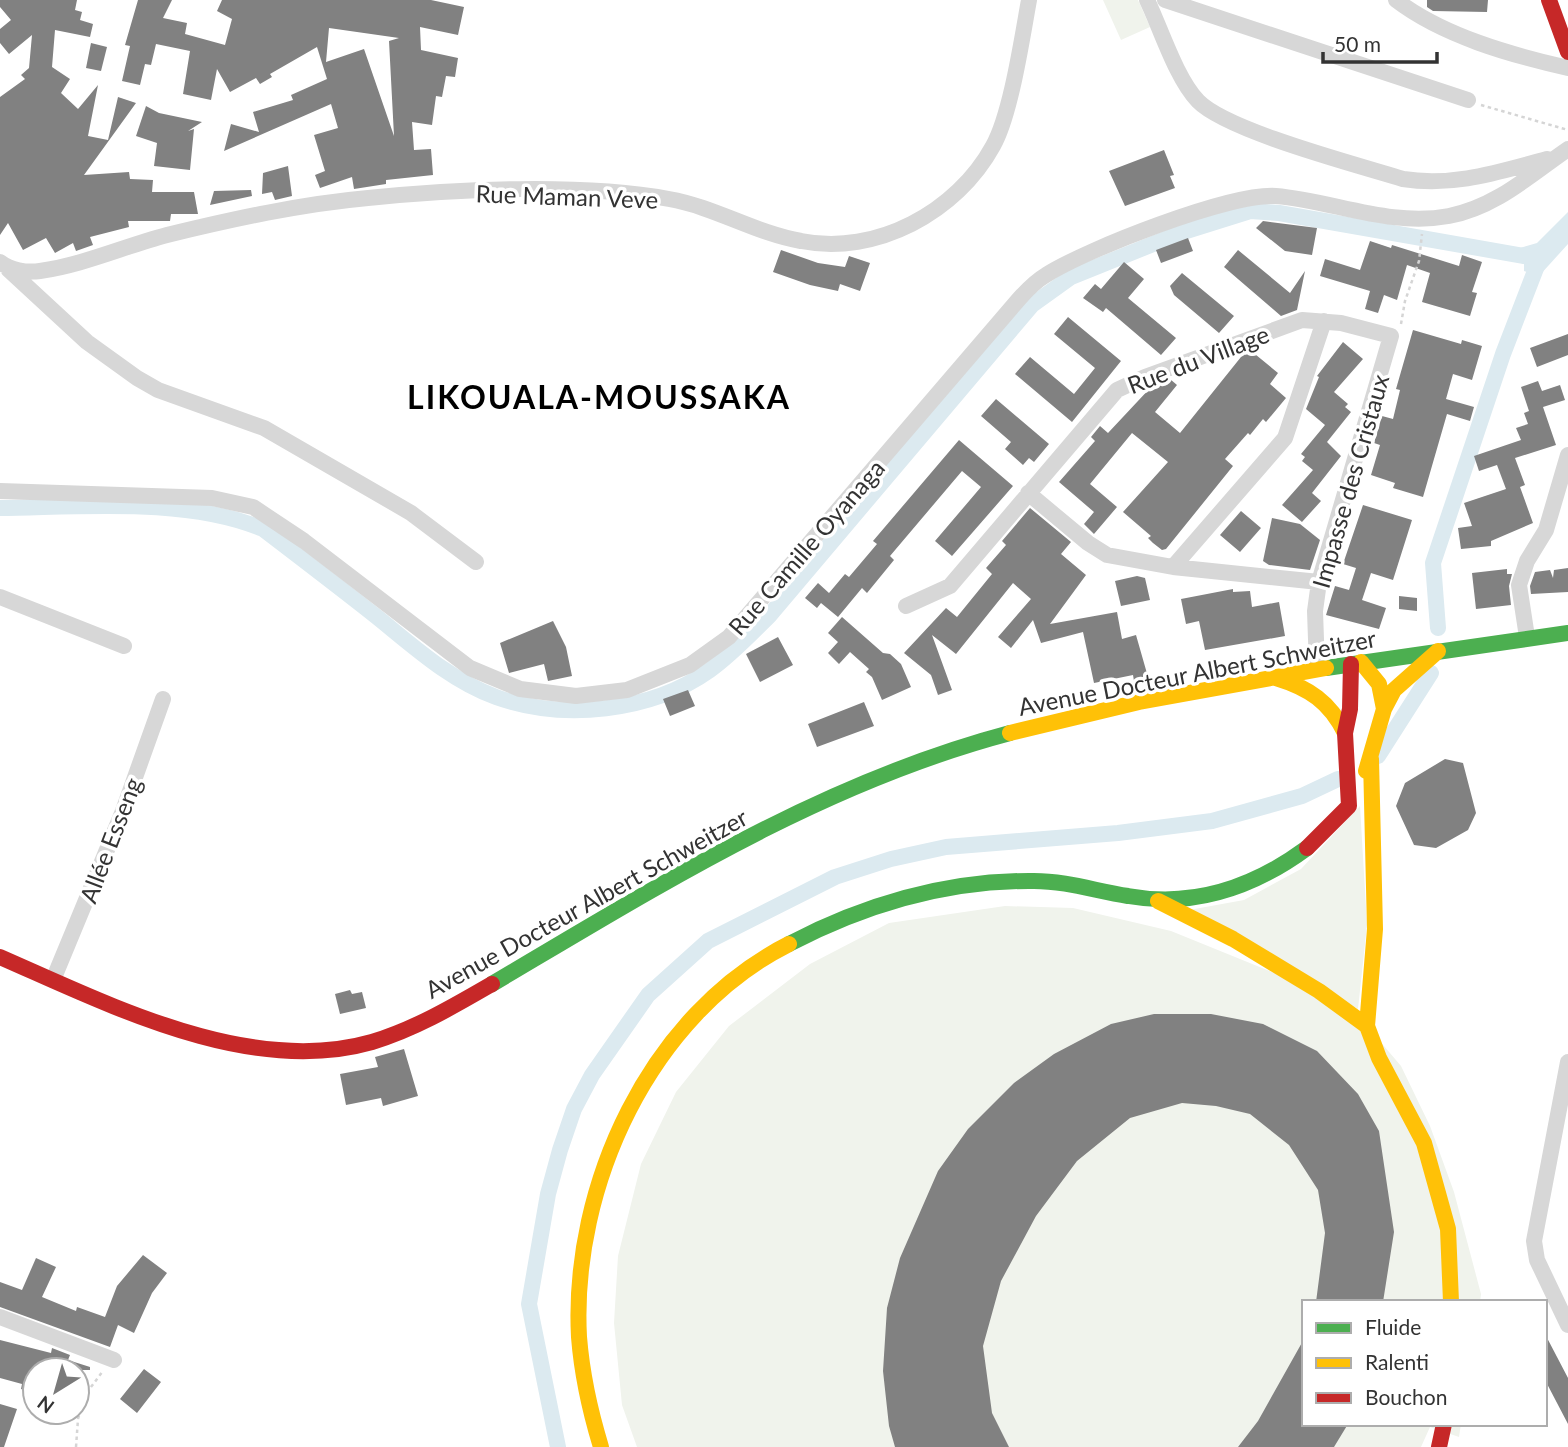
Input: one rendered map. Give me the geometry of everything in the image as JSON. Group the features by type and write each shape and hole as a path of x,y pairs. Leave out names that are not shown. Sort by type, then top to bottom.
{"main road":[{"path":"1549,0 1568,52"},
{"name":"Avenue Docteur Albert Schweitzer","path":"0,957 53,980 225,1044 290,1052 350,1048 421,1022 657,884 798,812 883,776 1006,733 1162,697 1317,668 1568,633"},
{"path":"1351,795 1371,760 1384,709 1394,690 1441,649"},
{"path":"1356,663 1379,684 1384,709"},
{"path":"601,1447 580,1360 579,1292 602,1175 619,1131 650,1072 709,1000 760,960 816,929 859,909 936,890 1052,882 1157,901 1210,896 1270,871 1309,848 1331,830 1349,806 1351,795 1345,733 1356,663"},
{"path":"1272,677 1300,686 1322,698 1335,710 1345,733"},
{"path":"1371,760 1375,929 1367,1026 1378,1058 1424,1143 1448,1228 1451,1300"},
{"path":"1157,901 1233,939 1320,991 1367,1026"},
{"path":"1439,1447 1444,1426"}],"street":[{"name":"Rue Maman Veve","path":"4,265 36,272 166,235 262,215 403,195 529,191 646,195 696,206 779,236 804,242 829,244 878,237 939,209 977,170 995,144 1029,0"},
{"path":"1147,0 1197,99 1219,116 1248,128 1403,179 1426,183 1449,183 1493,174 1562,153"},
{"path":"1165,0 1468,100"},
{"path":"1396,0 1410,11 1452,31 1568,68"},
{"name":"Rue Camille Oyanaga","path":"0,491 212,498 253,507 304,541 439,646 494,680 548,694 602,694 627,690 690,665 729,637 1019,299 1048,274 1102,249 1210,207 1256,196 1296,199 1399,219 1447,216 1489,204 1562,153"},
{"path":"4,265 87,342 137,378 158,390 264,428 411,513 476,562"},
{"name":"Rue du Village","path":"906,606 950,586 1117,390 1145,377 1302,320 1359,326 1391,336"},
{"path":"1173,567 1285,438 1293,421 1324,321"},
{"name":"Impasse des Cristaux","path":"1317,668 1315,611 1319,582 1391,336"},
{"path":"1527,637 1519,585 1527,561 1546,530 1568,455"},
{"path":"1028,493 1088,543 1107,555 1173,567 1319,582"},
{"path":"0,597 124,646"},
{"name":"Allée Esseng","path":"53,980 122,811 163,699"},
{"path":"1568,1062 1534,1241 1538,1260 1568,1325"},
{"path":"0,1317 110,1358"}],"path":[{"path":"1468,100 1519,118 1568,130"},
{"path":"1391,336 1401,326 1405,316 1405,301 1419,261 1422,234"},
{"path":"76,1447 78,1419 85,1395 110,1358"}],"shaded area":[{"path":"1103,0 1138,0 1150,27 1121,40"},
{"path":"1568,212 1568,244 1539,276 1524,271 1524,264 1514,261 1516,249 1537,243"},
{"path":"1360,806 1367,925 1358,1009 1189,910 1244,900 1301,869"},
{"path":"1005,906 1073,908 1171,931 1319,991 1367,1026 1401,1066 1430,1126 1454,1192 1481,1294 1480,1300 1302,1300 1302,1426 1461,1426 1459,1437 1430,1427 1421,1447 637,1447 622,1405 614,1323 618,1256 641,1164 676,1092 729,1026 810,964 889,923"}],"building":[{"path":"0,0 77,0 75,10 82,12 80,20 93,24 90,37 55,30 52,67 70,79 61,93 78,109 98,85 88,136 108,140 118,97 136,103 84,175 129,172 130,179 153,180 152,192 194,192 198,214 171,214 170,221 128,221 129,227 90,237 93,245 76,251 73,243 55,253 46,238 23,250 8,223 0,235 0,97 25,79 21,75 29,68 32,35 9,54 0,43 0,29 11,20 0,7"},
{"path":"138,0 172,0 163,18 187,23 185,34 225,45 232,19 217,11 222,0 431,0 464,7 458,35 420,27 421,50 458,58 455,77 446,76 442,97 436,96 432,125 412,122 414,150 431,149 433,175 386,180 386,184 354,189 352,177 320,188 315,175 325,171 314,135 338,128 331,104 224,151 231,124 259,132 253,112 293,100 291,95 327,79 317,47 270,74 272,77 260,84 256,78 230,92 217,69 211,100 183,94 190,51 156,44 151,65 145,64 140,85 122,81 130,46 125,45","holes":["329,28 399,38 389,41 394,136 364,49 326,62"]},
{"path":"1427,0 1488,0 1487,12 1433,11 1427,7"},
{"path":"91,43 107,47 101,71 86,68"},
{"path":"146,106 159,113 202,122 188,131 194,129 190,170 154,166 157,143 136,136"},
{"path":"1164,150 1174,175 1170,176 1175,188 1125,206 1109,171"},
{"path":"288,166 292,196 275,200 272,192 262,194 263,173"},
{"path":"251,190 252,196 210,205 214,191"},
{"path":"1263,221 1317,228 1312,255 1285,251 1256,228"},
{"path":"1188,238 1193,251 1161,263 1156,250"},
{"path":"1370,241 1459,266 1462,255 1482,262 1472,292 1477,293 1470,316 1422,302 1430,273 1407,265 1397,300 1384,295 1378,313 1365,309 1370,291 1320,276 1325,259 1360,270"},
{"path":"781,250 818,263 845,267 849,256 870,263 860,291 840,284 838,291 773,272"},
{"path":"1238,250 1290,293 1305,271 1297,310 1281,316 1224,267"},
{"path":"1124,262 1144,279 1128,298 1176,338 1161,355 1106,308 1103,312 1083,298 1095,284 1101,289"},
{"path":"1182,273 1234,316 1219,333 1174,295 1170,286"},
{"path":"1068,317 1121,361 1072,422 1015,374 1030,357 1074,394 1095,368 1054,334"},
{"path":"1413,330 1461,344 1462,340 1482,346 1472,380 1453,374 1446,399 1474,407 1470,421 1447,414 1423,497 1393,488 1395,483 1371,475 1380,445 1374,443 1382,416 1393,419 1400,390 1396,389"},
{"path":"1568,334 1568,355 1537,367 1530,348"},
{"path":"1343,342 1363,359 1334,392 1348,404 1345,407 1351,412 1327,442 1341,456 1312,493 1321,501 1302,522 1282,505 1313,470 1302,461 1305,457 1301,454 1325,425 1306,409 1319,377 1317,376"},
{"path":"1250,350 1278,373 1270,384 1286,398 1266,422 1263,419 1225,459 1233,466 1166,549 1162,550 1153,543 1148,538 1151,536 1123,512 1168,462 1132,433 1090,484 1117,507 1094,534 1084,524 1094,512 1059,482 1095,441 1091,437 1100,426 1108,433 1152,386 1170,379 1177,385 1155,412 1180,433 1245,352"},
{"path":"1538,381 1542,391 1560,385 1565,400 1543,407 1556,445 1515,458 1525,485 1520,487 1533,523 1491,541 1491,546 1461,549 1458,528 1472,526 1464,503 1506,489 1497,465 1479,471 1474,456 1521,440 1516,428 1528,424 1524,413 1529,411 1521,387"},
{"path":"996,399 1049,444 1034,462 1029,458 1023,465 1005,449 1011,442 981,416"},
{"path":"959,440 1013,486 952,556 935,541 981,487 962,471 890,556 894,560 867,593 862,588 838,617 821,603 817,608 805,598 818,583 829,593 845,574 849,577 877,544 873,541"},
{"path":"1363,505 1412,520 1393,580 1371,573 1362,600 1386,608 1379,629 1326,615 1335,586 1349,590 1356,568 1343,564"},
{"path":"1030,508 1071,542 1061,554 1086,575 1050,624 1117,612 1122,639 1136,635 1148,677 1134,681 1133,675 1094,683 1083,632 1041,643 1033,620 1011,648 998,637 1031,599 1013,583 956,654 932,635 952,690 938,695 931,675 904,653 946,608 957,617 992,574 986,568 1006,545 1002,541"},
{"path":"1241,511 1261,528 1240,552 1220,535"},
{"path":"1272,518 1300,524 1320,540 1310,570 1269,565 1263,561"},
{"path":"1568,568 1568,592 1531,594 1530,586 1535,572 1550,570 1553,578 1554,570"},
{"path":"1507,569 1507,574 1512,574 1509,586 1511,605 1476,609 1472,573"},
{"path":"1137,576 1145,578 1150,600 1121,606 1115,581"},
{"path":"1233,589 1233,592 1250,591 1252,607 1279,602 1285,636 1205,650 1199,621 1186,624 1181,599"},
{"path":"1399,596 1417,598 1417,611 1399,609"},
{"path":"842,617 883,653 890,654 901,664 911,687 882,700 872,677 866,672 869,669 850,652 839,664 828,653 838,642 828,633"},
{"path":"553,621 566,647 572,676 548,681 544,664 509,673 500,643"},
{"path":"778,637 793,665 760,682 746,654"},
{"path":"688,690 695,706 670,716 663,699"},
{"path":"864,702 874,726 817,747 808,724"},
{"path":"1445,759 1463,763 1476,813 1468,830 1436,848 1414,845 1396,806 1405,783"},
{"path":"350,990 352,994 362,992 366,1008 340,1014 335,994"},
{"path":"1154,1014 1211,1014 1263,1024 1317,1051 1358,1094 1379,1131 1394,1232 1383,1300 1316,1300 1325,1233 1318,1190 1289,1145 1250,1114 1216,1106 1182,1103 1130,1118 1077,1161 1036,1216 1001,1281 983,1346 992,1413 1009,1447 895,1447 889,1426 883,1371 887,1308 900,1258 938,1171 968,1129 1014,1083 1054,1054 1111,1024"},
{"path":"404,1049 418,1096 383,1106 381,1098 346,1105 340,1074 378,1067 375,1057"},
{"path":"143,1255 167,1273 152,1293 134,1333 118,1325 110,1347 0,1307 0,1282 22,1290 36,1258 56,1267 42,1297 76,1311 77,1307 105,1317 117,1286"},
{"path":"1547,1338 1568,1378 1568,1424 1547,1384"},
{"path":"0,1340 51,1353 52,1348 70,1355 21,1356 21,1384 0,1378"},
{"path":"1302,1343 1302,1426 1347,1426 1334,1447 1238,1447 1258,1421"},
{"path":"144,1369 161,1382 137,1413 120,1399"},
{"path":"0,1404 17,1409 4,1447 0,1447"}],"waterway":[{"path":"0,508 134,506 201,512 233,519 263,529 433,662 463,682 496,697 549,709 606,708 634,703 687,684 733,651 769,616 1032,305 1071,277 1183,232 1250,211 1279,213 1535,258"},
{"path":"1438,628 1433,563 1503,354 1540,258 1568,230"},
{"path":"1378,756 1431,673"},
{"path":"558,1447 529,1304 548,1194 560,1150 574,1109 592,1075 648,995 708,941 835,877 891,859 946,847 1118,833 1212,821 1302,796 1338,779"}],"traffic: fast":[{"path":"1326,668 1568,633"},
{"path":"492,984 616,910 742,840 873,780 940,754 1010,733"},
{"path":"789,944 847,918 907,897 970,885 1046,881 1152,899 1200,896 1222,891 1266,874 1307,848"}],"traffic: slow":[{"path":"1384,709 1394,690 1438,651"},
{"path":"1361,662 1379,684 1384,709 1366,771"},
{"path":"1010,733 1139,702 1326,668"},
{"path":"1276,678 1299,686 1317,698 1333,713 1345,733"},
{"path":"1367,1026 1375,929 1371,759"},
{"path":"1158,901 1233,939 1319,991 1367,1026 1379,1058 1424,1143 1448,1229 1451,1300"},
{"path":"601,1447 587,1393 579,1337 580,1280 589,1222 605,1165 629,1110 659,1059 696,1014 740,975 789,944"}],"traffic: jam":[{"path":"1549,0 1568,52"},
{"path":"1307,848 1349,806 1345,733 1350,709 1351,664"},
{"path":"0,957 87,995 182,1031 230,1043 278,1050 326,1050 372,1042 419,1024 492,984"},
{"path":"1439,1447 1444,1426"}],"district":[{"name":"LIKOUALA-MOUSSAKA","path":"599,396"}]}
